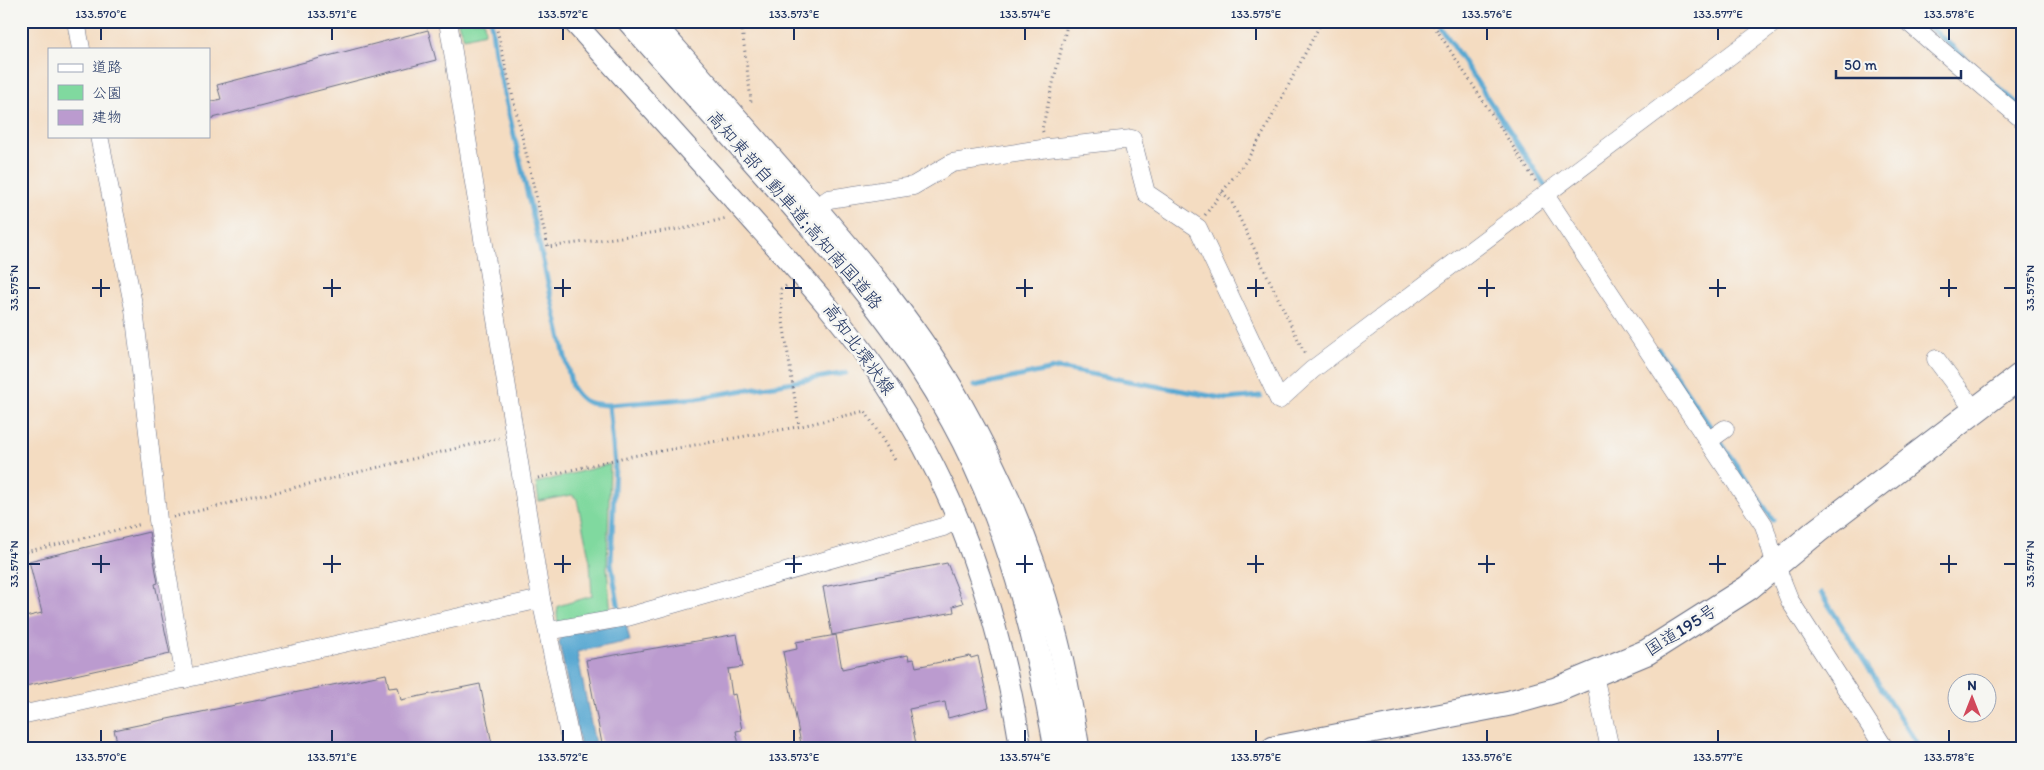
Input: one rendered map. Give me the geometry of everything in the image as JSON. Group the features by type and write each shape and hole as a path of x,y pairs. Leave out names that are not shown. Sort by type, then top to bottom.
{"highway":[{"name":"高知東部自動車道;高知南国道路","path":"630,21 838,255 922,368 954,422 982,481 1008,545 1029,616 1058,749"},
{"name":"国道195号","path":"1274,749 1510,703 1556,690 1647,652 1748,588 1817,531 2023,374"}],"main road":[{"name":"高知北環状線","path":"573,21 802,276 849,333 888,386 921,443 958,519 988,600 1013,697 1021,749"},
{"path":"652,21 816,208 896,305 926,347 960,402 985,449 1024,538 1041,584 1055,629 1068,684 1079,749"}],"street":[{"path":"76,21 81,48"},
{"path":"448,21 522,482 542,599 572,749"},
{"path":"816,208 829,198 913,186 952,163 1048,148 1132,139 1146,193 1198,228 1279,400 1312,370 1776,21"},
{"path":"1907,21 2023,120"},
{"path":"99,138 134,310 158,520 185,679"},
{"path":"1545,195 1764,525 1776,566 1790,601 1884,749"},
{"path":"1936,359 1975,411"},
{"path":"1708,441 1724,430"},
{"path":"548,631 620,618 943,528 958,519"},
{"path":"21,715 542,599"},
{"path":"1594,675 1610,749"}],"path":[{"path":"495,21 548,247 688,228 727,218"},
{"path":"741,21 752,100 748,108"},
{"path":"1048,148 1042,129 1068,21"},
{"path":"1194,226 1201,221 1248,158 1264,132 1322,21"},
{"path":"1431,21 1545,195"},
{"path":"1222,192 1231,201 1312,370"},
{"path":"799,426 782,315 781,289 802,276"},
{"path":"522,482 621,458 799,426 865,411 895,460"},
{"path":"21,553 514,433"}],"green space":[{"path":"457,21 484,21 485,33 464,38"},
{"path":"610,464 607,568 611,614 558,623 558,606 592,596 590,562 577,499 572,495 539,501 536,483"}],"water":[{"path":"626,623 630,641 577,652 596,749 581,749 559,642 562,634"}],"building":[{"path":"428,30 436,60 210,119 210,102 221,99 217,85"},
{"path":"149,532 158,583 155,584 170,654 21,687 21,618 42,613 29,561"},
{"path":"947,563 963,603 953,606 954,612 832,635 823,587"},
{"path":"737,634 743,667 728,669 732,695 735,694 742,730 736,731 740,749 603,749 586,660"},
{"path":"836,635 842,669 908,655 909,660 914,659 916,667 978,656 989,707 948,718 945,702 909,709 917,749 802,749 783,652 797,649 796,642"},
{"path":"386,674 389,688 398,687 401,700 480,684 493,749 119,749 114,730"}],"waterway":[{"path":"491,21 495,53 572,387 587,402 609,405 615,465 611,563 620,616"},
{"path":"1437,21 1548,190"},
{"path":"1923,21 2022,108"},
{"path":"1658,349 1773,520"},
{"path":"974,386 1058,368 1227,399 1260,396"},
{"path":"609,405 697,398 846,373"},
{"path":"1821,593 1920,749"},
{"path":"2014,749 2023,742"}]}
